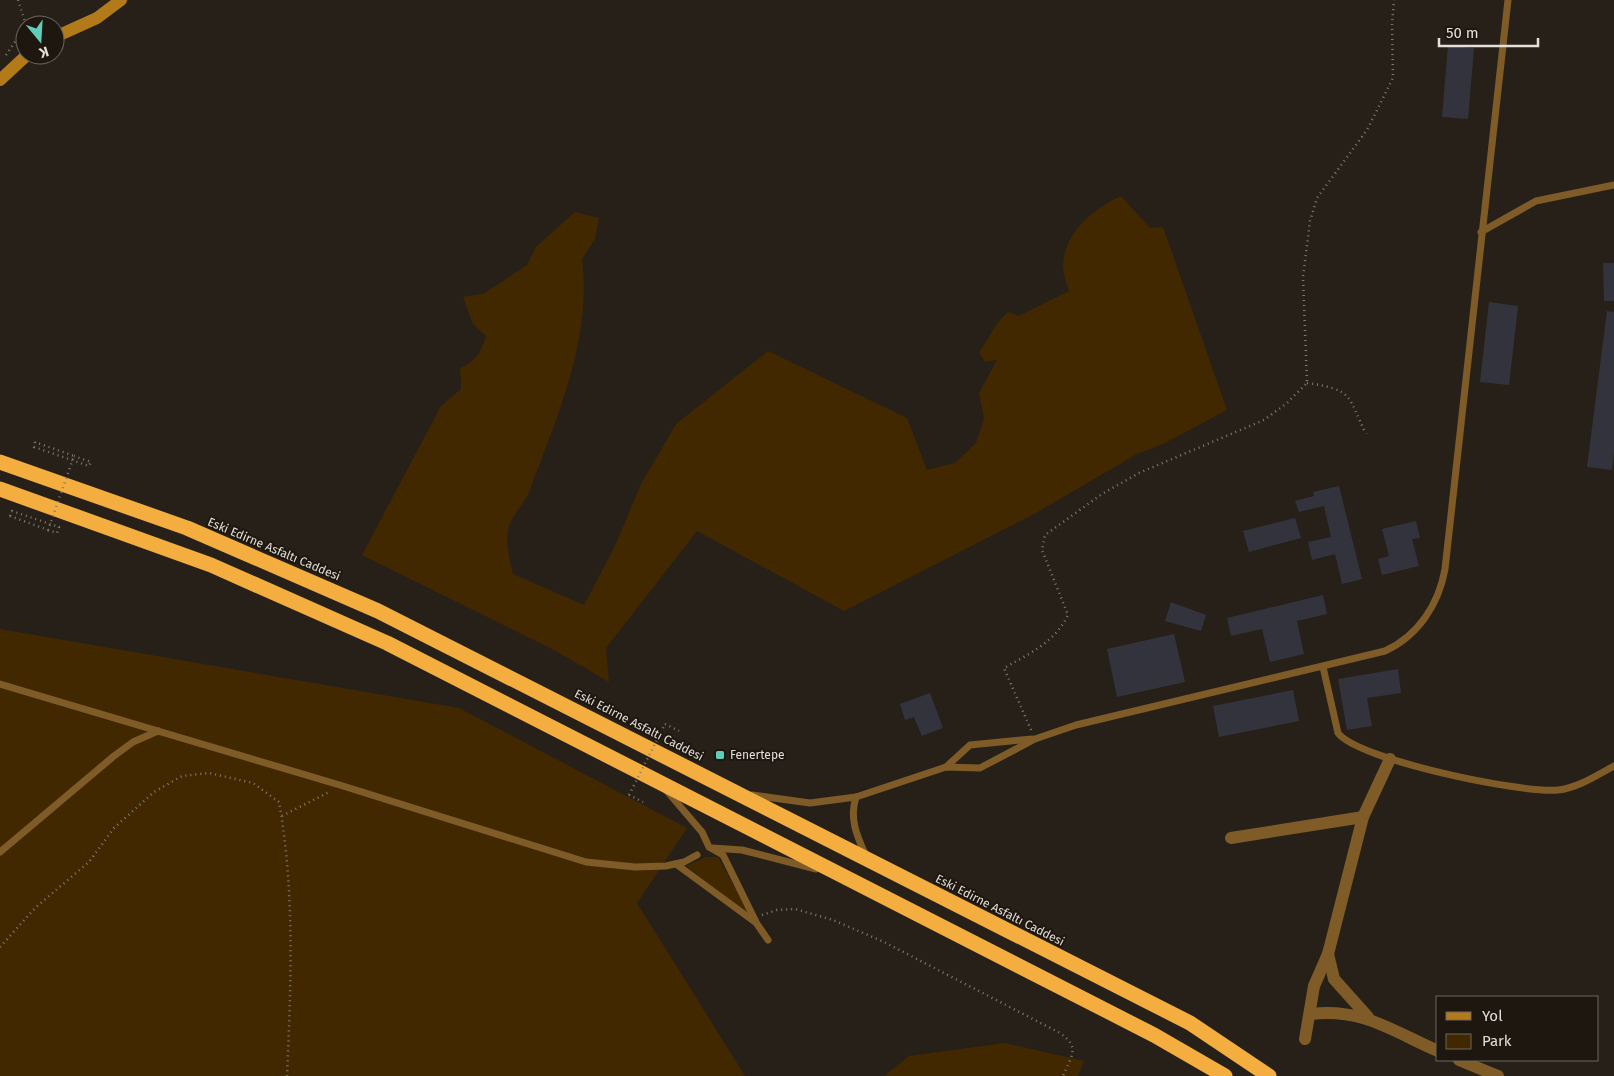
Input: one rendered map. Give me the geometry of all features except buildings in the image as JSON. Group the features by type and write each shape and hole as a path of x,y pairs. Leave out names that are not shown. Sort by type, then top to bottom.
{"highway":[{"name":"Eski Edirne Asfaltı Caddesi","path":"0,462 187,528 344,595 482,662 1190,1023 1269,1076"},
{"path":"0,490 168,549 284,596 387,643 1154,1035 1225,1076"}],"main road":[{"path":"65,33 98,18 121,0"},
{"path":"0,80 16,65"}],"street":[{"path":"1305,1039 1311,1014 1314,986 1328,954 1363,817 1390,759"},
{"path":"1231,838 1363,817"},
{"path":"1328,954 1334,979 1368,1017"},
{"path":"1311,1014 1327,1012 1368,1017 1436,1050"},
{"path":"1461,1061 1498,1076"}],"lane":[{"path":"735,791 794,802 825,802 856,797 946,767 980,768 1035,739 1076,725 1323,667 1385,651 1403,643 1419,626 1439,591 1445,569 1508,0"},
{"path":"1481,232 1536,201 1614,185"},
{"path":"1323,667 1338,734 1345,740 1363,749 1390,759 1505,786 1547,790 1572,786 1614,766"},
{"path":"0,684 343,786 586,862 635,867 676,864 697,855"},
{"path":"0,852 114,756 133,742 158,731"},
{"path":"946,767 970,745 1035,739"},
{"path":"657,781 690,817 709,847 723,855 756,921 768,940"},
{"path":"856,797 852,811 854,826 867,859"},
{"path":"709,847 742,850 840,874"},
{"path":"676,864 756,921"}],"path":[{"path":"18,0 22,15"},
{"path":"1035,739 1004,668 1042,647 1057,633 1068,615 1042,550 1045,535 1102,494 1139,473 1264,420 1287,403 1307,382 1303,278 1310,222 1317,198 1367,130 1393,78 1392,25 1394,0"},
{"path":"5,56 15,41"},
{"path":"1307,382 1337,389 1349,397 1366,434"},
{"path":"35,442 74,456 91,462 89,466 34,447 35,442"},
{"path":"48,530 74,456"},
{"path":"12,511 60,527 57,533 48,530 10,516 12,511"},
{"path":"643,802 629,795 665,724 679,731"},
{"path":"0,947 36,907 89,862 114,828 154,792 182,776 209,773 253,782 279,802 287,846 289,925 287,1076"},
{"path":"282,816 343,786"},
{"path":"756,921 777,910 795,909 810,911 902,951 1069,1039 1074,1050 1063,1076"}],"green space":[{"path":"1121,196 1150,228 1163,227 1227,410 1163,444 1137,454 1036,513 844,611 697,531 606,648 609,682 556,651 362,555 441,406 461,389 460,368 466,366 474,359 480,351 486,336 473,324 463,297 485,293 527,265 536,247 575,212 599,218 595,239 582,259 584,289 582,319 577,348 570,377 551,434 530,490 510,524 507,540 513,574 584,605 615,546 641,484 676,424 768,351 907,418 927,470 955,463 976,443 984,419 979,393 997,360 985,362 979,352 1008,312 1019,316 1069,291 1063,267 1069,241 1075,231 1091,215"},
{"path":"0,629 459,708 687,828 637,903 745,1076 0,1076"},
{"path":"706,857 718,857 750,915 686,866"},
{"path":"1005,1043 1084,1061 1078,1076 884,1076 909,1056"}],"place":[{"name":"Fenertepe","path":"720,755"}]}
